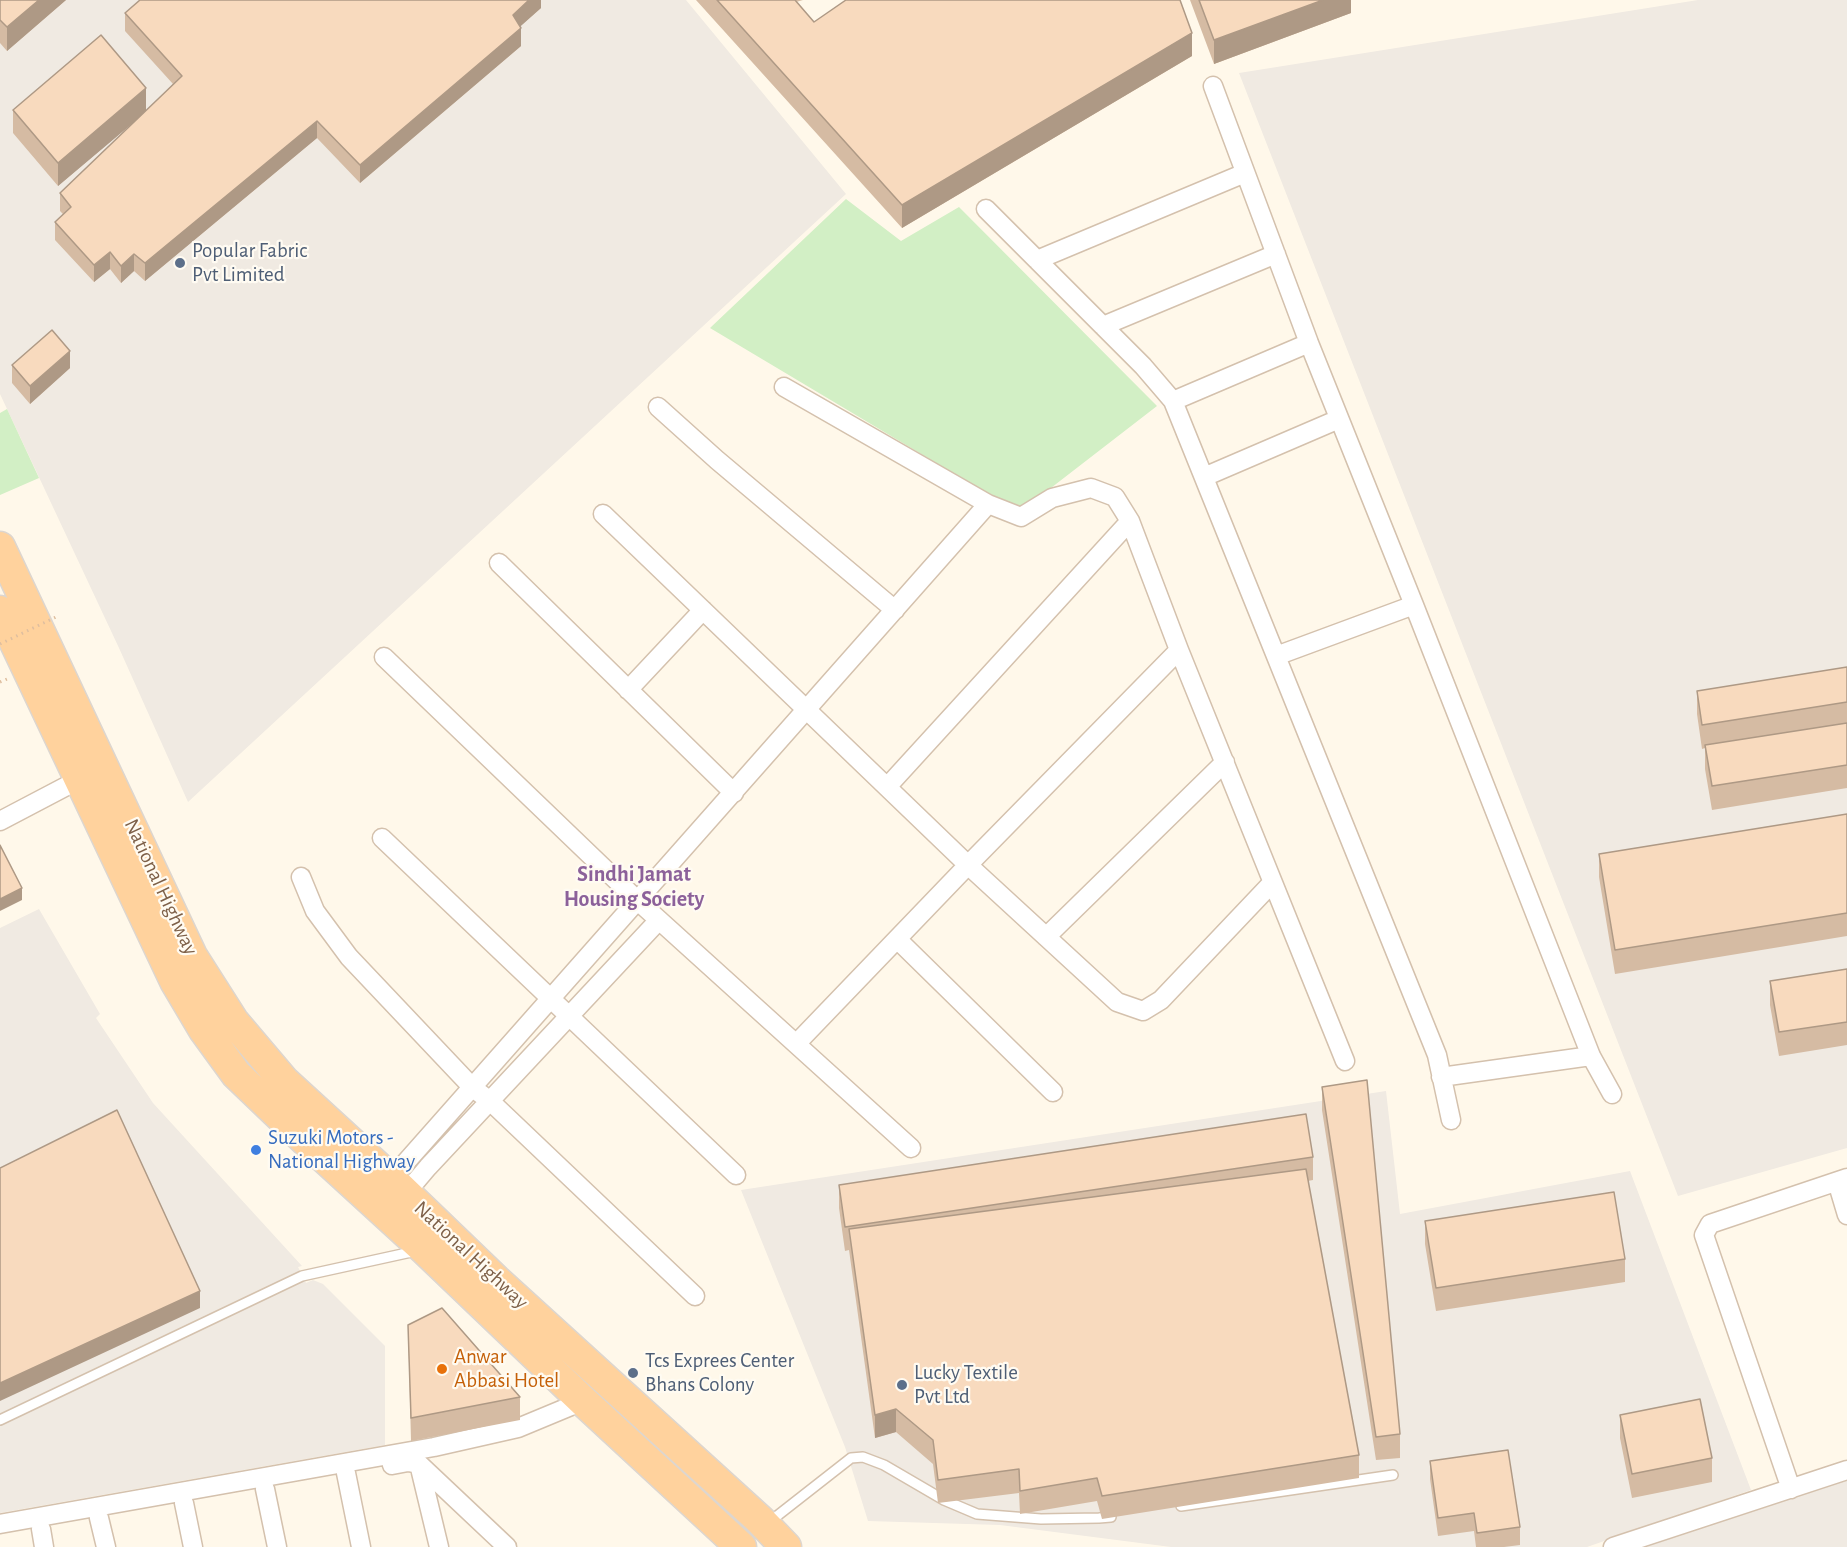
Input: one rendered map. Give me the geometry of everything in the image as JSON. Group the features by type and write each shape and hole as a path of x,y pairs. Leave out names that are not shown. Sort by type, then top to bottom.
{"highway":[{"name":"National Highway","path":"0,547 192,956 234,1022 284,1081 496,1280 765,1525 786,1547"},
{"name":"National Highway","path":"0,611 175,981 204,1030 236,1074 741,1547"}],"street":[{"path":"1213,86 1339,419 1592,1056 1612,1094"},
{"path":"1037,260 1245,173"},
{"path":"986,209 1143,366 1173,400 1437,1055 1451,1120"},
{"path":"1103,326 1276,254"},
{"path":"1173,400 1309,343"},
{"path":"784,387 988,504 1021,517 1052,498 1091,488 1115,497 1131,521 1179,650 1345,1061"},
{"path":"658,407 717,460 895,610"},
{"path":"1204,477 1339,419"},
{"path":"398,1186 472,1088 988,504"},
{"path":"603,514 968,865 1117,1002 1143,1011 1161,1000 1272,883"},
{"path":"887,787 1131,521"},
{"path":"499,563 734,793"},
{"path":"1276,656 1414,605"},
{"path":"628,690 703,610"},
{"path":"796,1044 1179,650"},
{"path":"384,657 638,901 911,1148"},
{"path":"1046,937 1225,762"},
{"path":"0,821 80,779"},
{"path":"382,838 736,1175"},
{"path":"301,877 315,911 349,957 472,1088 490,1101 695,1296"},
{"path":"398,1186 428,1167 659,920"},
{"path":"897,939 1053,1092"},
{"path":"1442,1077 1592,1056"},
{"path":"1791,1489 1704,1235 1710,1224 1842,1182 1847,1215"},
{"path":"0,1524 434,1447 518,1428 583,1401"},
{"path":"0,1536 43,1538 99,1518 408,1462 419,1464 507,1547"},
{"path":"419,1464 439,1547"},
{"path":"1613,1547 1847,1470"},
{"path":"346,1473 361,1547"},
{"path":"265,1489 277,1547"},
{"path":"184,1503 193,1547"},
{"path":"99,1518 106,1547"}],"lane":[{"path":"0,1420 302,1276 424,1249"},
{"path":"765,1525 850,1458 862,1457 884,1465 944,1500 977,1514 1041,1519 1100,1518 1123,1515"},
{"path":"1170,1508 1393,1475"}],"path":[{"path":"0,644 56,617"}],"shaded area":[{"path":"0,0 686,0 846,194 188,802 0,394"},
{"path":"1698,0 1847,0 1847,1148 1678,1196 1239,73"},
{"path":"39,909 100,1014 96,1018 153,1103 302,1266 298,1267 306,1283 313,1280 323,1284 385,1346 385,1445 0,1513 0,928"},
{"path":"1386,1091 1400,1214 1630,1171 1751,1490 1587,1547 1171,1547 1000,1525 868,1521 845,1447 741,1190"},
{"path":"1847,1478 1847,1547 1646,1547"}],"green space":[{"path":"846,199 901,241 959,207 1157,406 1025,508 1010,507 710,328"},
{"path":"7,409 39,478 0,495 0,413"}],"building":[{"path":"0,0 39,0 7,27 0,20"},
{"path":"140,0 529,0 513,15 521,28 360,165 317,121 145,263 134,254 121,266 110,252 94,265 55,222 71,207 60,193 182,76 125,13"},
{"path":"717,0 795,0 814,22 846,0 1180,0 1192,33 902,205"},
{"path":"1199,0 1323,0 1214,40"},
{"path":"101,35 146,88 58,163 13,110"},
{"path":"52,330 70,351 30,386 12,365"},
{"path":"1847,667 1847,702 1702,725 1697,691"},
{"path":"1847,723 1847,765 1712,786 1705,745"},
{"path":"1847,814 1847,913 1615,950 1599,854"},
{"path":"0,845 22,888 0,899"},
{"path":"1847,969 1847,1022 1779,1032 1770,981"},
{"path":"1367,1080 1400,1434 1376,1437 1322,1087"},
{"path":"117,1110 200,1291 0,1383 0,1168"},
{"path":"1306,1114 1313,1157 845,1227 839,1185"},
{"path":"1306,1169 1359,1455 1102,1496 1097,1478 1020,1491 1019,1469 938,1480 933,1440 896,1409 875,1415 849,1229"},
{"path":"1614,1192 1625,1259 1436,1288 1425,1221"},
{"name":"Anwar Abbasi Hotel","path":"442,1308 520,1397 411,1418 408,1325"},
{"path":"1700,1399 1712,1458 1632,1474 1620,1415"},
{"path":"1508,1450 1520,1527 1477,1533 1474,1513 1438,1518 1430,1461"}],"place":[{"name":"Popular Fabric Pvt Limited","path":"180,263"},
{"name":"Suzuki Motors - National Highway","path":"256,1150"},
{"name":"Anwar Abbasi Hotel","path":"442,1369"},
{"name":"Tcs Exprees Center Bhans Colony","path":"633,1373"},
{"name":"Lucky Textile Pvt Ltd","path":"902,1385"}],"district":[{"name":"Sindhi Jamat Housing Society","path":"634,886"}]}
